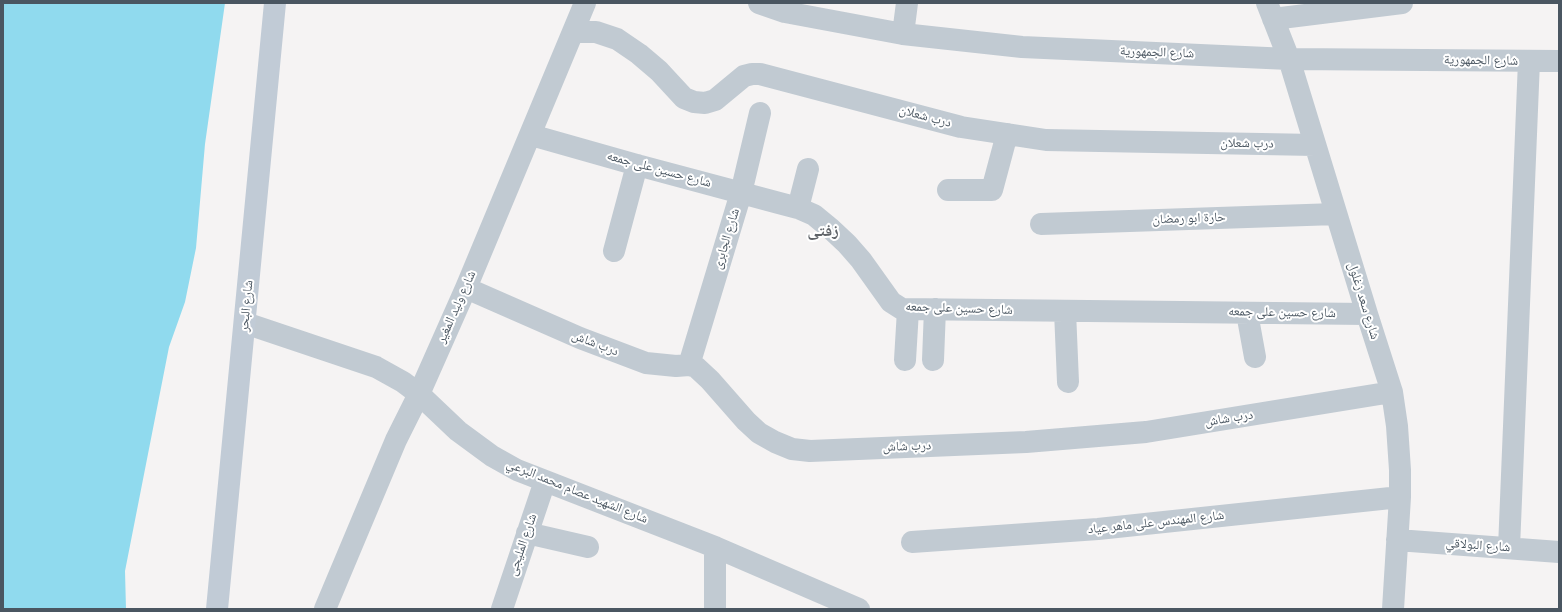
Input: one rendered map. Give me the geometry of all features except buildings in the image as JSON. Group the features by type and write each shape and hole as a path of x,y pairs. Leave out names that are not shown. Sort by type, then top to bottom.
{"street":[{"name":"شارع البحر","path":"217,609 275,3"},
{"name":"شارع وليد المغير","path":"325,609 396,440 419,394 466,288 585,3"},
{"name":"شارع الجمهورية","path":"759,3 785,12 903,34 1022,47 1289,59 1559,61"},
{"path":"903,34 907,3"},
{"path":"1270,11 1402,3"},
{"name":"شارع سعد زغلول","path":"1270,11 1289,59 1392,392 1397,426 1400,470 1400,497 1393,609"},
{"name":"درب شعلان","path":"573,32 596,32 617,39 644,58 684,98 694,102 705,103 715,100 744,76 760,74 961,127 1046,140 1315,146"},
{"path":"1509,548 1529,61"},
{"name":"شارع الجابرى","path":"690,365 741,192 760,112"},
{"path":"948,190 992,190 1007,134"},
{"name":"شارع حسين على جمعه","path":"531,135 798,208 814,215 847,244 861,260 891,302 902,309 1367,314"},
{"path":"614,251 637,165"},
{"path":"798,208 808,169"},
{"name":"حارة ابو رمضان","path":"1041,224 1336,214"},
{"name":"درب شاش","path":"466,288 580,338 646,362 676,366 690,365 701,372 746,421 760,433 775,442 792,449 810,451 1026,442 1146,432 1392,392"},
{"path":"905,360 908,310"},
{"path":"934,310 934,360"},
{"path":"1066,311 1068,382"},
{"path":"1247,313 1255,357"},
{"name":"شارع الشهيد عصام محمد البرعي","path":"245,323 376,367 403,382 419,394 458,431 492,456 517,470 715,547 830,603 859,609"},
{"name":"شارع المليجى","path":"502,609 545,481"},
{"name":"شارع المهندس على ماهر عياد","path":"912,542 1114,528 1400,497"},
{"path":"527,533 588,547"},
{"name":"شارع البولاقي","path":"1397,540 1559,552"},
{"path":"715,547 715,609"}],"water":[{"path":"3,3 225,3 205,144 196,248 185,302 169,347 125,571 126,609 3,609"}],"district":[{"name":"زفتى","path":"823,232"}]}
